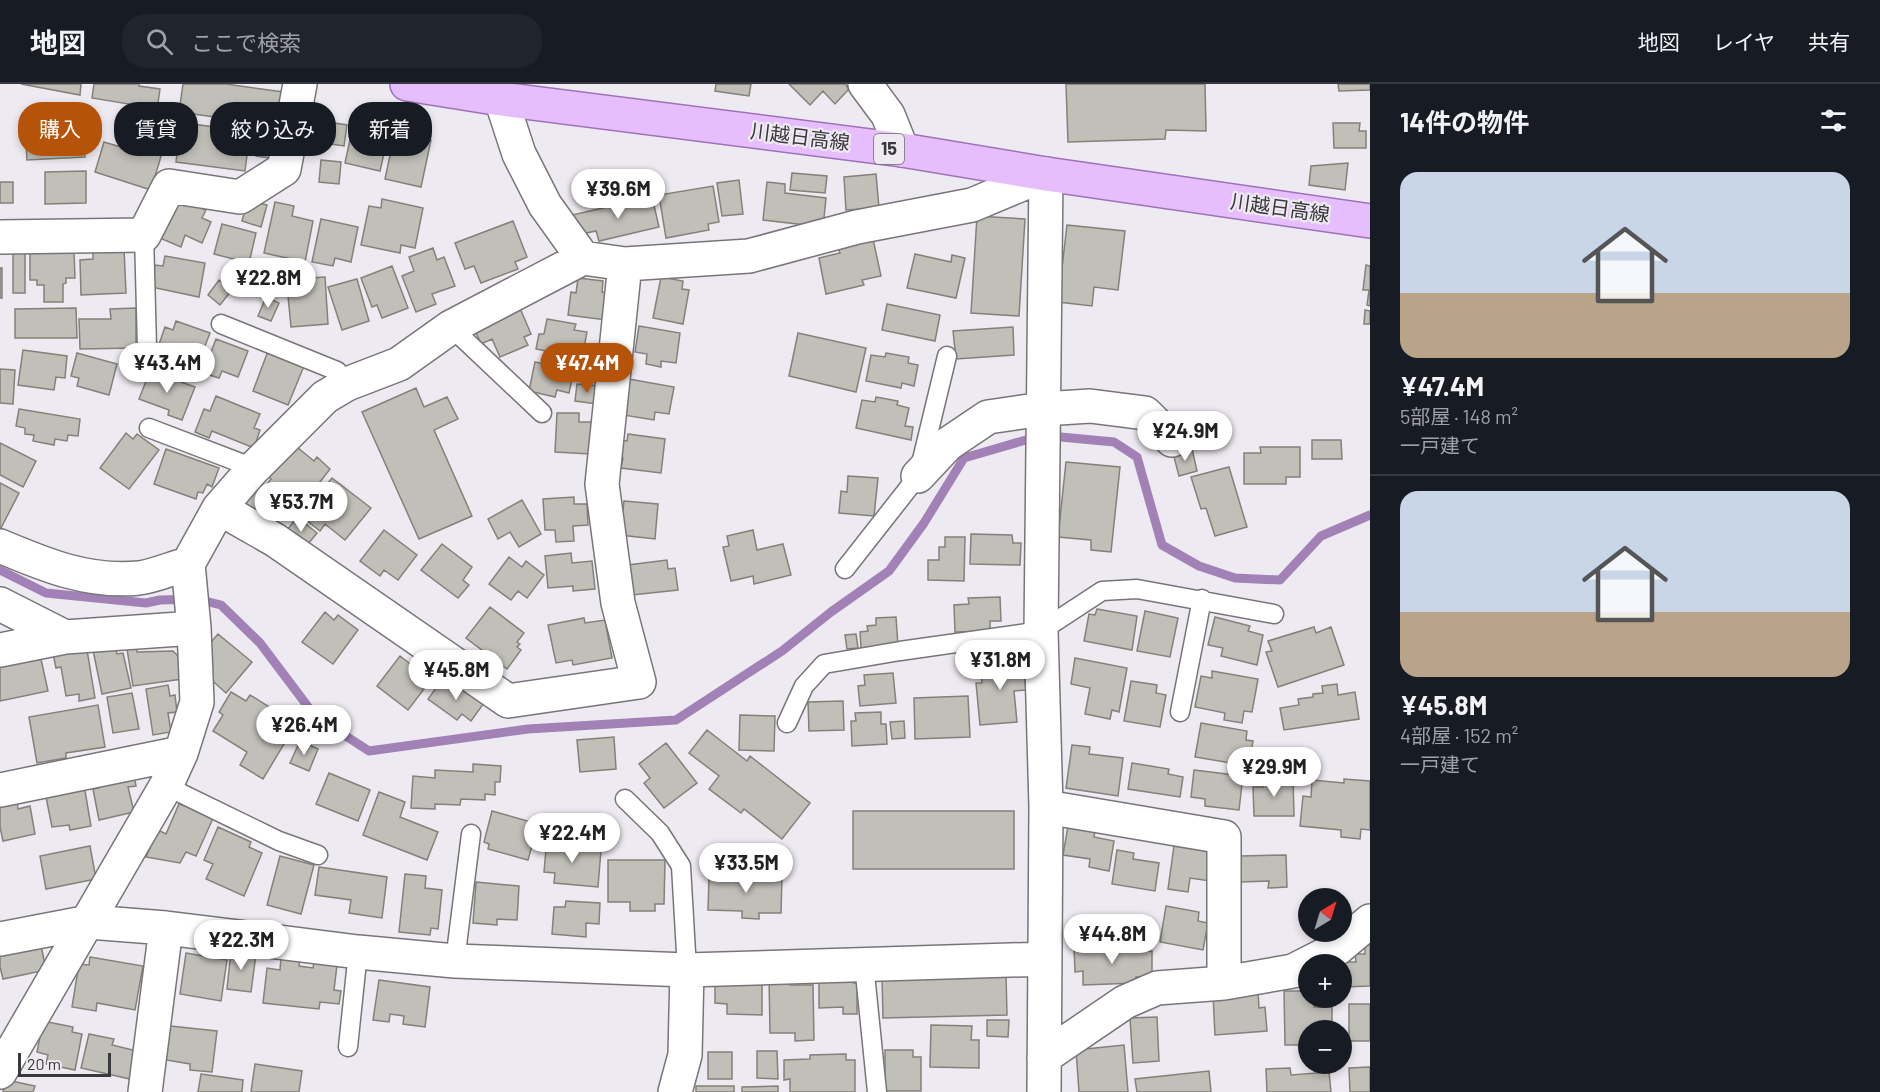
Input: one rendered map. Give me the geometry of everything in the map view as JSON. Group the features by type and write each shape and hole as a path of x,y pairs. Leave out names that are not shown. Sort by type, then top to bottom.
{"main road":[{"name":"川越日高線","path":"406,84 480,92 902,150 1046,174 1370,221"}],"street":[{"path":"0,237 144,235 169,186 240,197 284,169 300,84"},
{"path":"865,84 888,115 902,150"},
{"path":"480,92 519,154 545,205 583,258"},
{"path":"0,1072 89,922 166,786 181,753 196,702 194,620 188,570 219,508 254,468 325,397 347,384 399,364 451,327 583,258 625,264 749,256 857,227 972,205 1046,174 1041,631 1046,807 1044,1092"},
{"path":"219,508 275,540 508,701 639,682 618,603 602,484 625,264"},
{"path":"918,476 948,444 988,417 1090,406 1145,413 1172,440"},
{"path":"0,546 44,564 96,579 140,578 188,570"},
{"path":"0,604 65,637"},
{"path":"0,650 65,637 194,620"},
{"path":"0,790 181,753"},
{"path":"1046,807 1224,837 1224,983"},
{"path":"1044,1057 1125,1002 1157,988 1224,983 1293,971 1338,948 1370,921"},
{"path":"0,939 89,922 166,928 358,952 455,961 687,970 1045,959"},
{"path":"145,1092 166,928"},
{"path":"675,1092 685,1054 687,970"}],"lane":[{"path":"144,235 147,347"},
{"path":"221,324 337,371 347,384"},
{"path":"451,327 542,413"},
{"path":"845,569 918,476 947,356"},
{"path":"149,428 254,468"},
{"path":"787,723 804,686 824,664 1041,631 1102,591 1137,589 1202,599 1274,614"},
{"path":"1180,712 1202,599"},
{"path":"166,786 279,841 318,855"},
{"path":"625,799 660,833 681,867 687,970"},
{"path":"455,961 471,834"},
{"path":"348,1047 358,952"},
{"path":"864,964 877,1092"}],"building":[{"path":"21,84 81,84 80,95"},
{"path":"94,84 139,84 139,86 160,89 158,102 117,102 92,98"},
{"path":"183,84 226,84 283,92 282,102 210,102 210,116 198,115 198,102 180,102"},
{"path":"716,84 751,84 749,96 715,91"},
{"path":"789,84 845,84 849,89 835,104 823,91 810,105"},
{"path":"1066,84 1205,84 1206,131 1166,130 1165,139 1068,142"},
{"path":"1338,84 1370,84 1370,90 1339,91"},
{"path":"336,123 347,125 344,146 336,145"},
{"path":"1333,123 1360,123 1359,131 1366,131 1366,148 1334,148"},
{"path":"198,125 210,126 210,156 247,156 245,171 176,162 177,156 198,156"},
{"path":"104,142 114,145 114,156 161,156 151,190 95,172 100,156 102,156"},
{"path":"348,149 348,156 383,156 380,171 345,163"},
{"path":"27,156 85,157 27,160"},
{"path":"256,156 277,156 276,159"},
{"path":"390,156 428,156 421,187 385,179"},
{"path":"321,160 341,162 339,184 319,182"},
{"path":"1348,163 1345,190 1309,185 1311,166"},
{"path":"86,171 86,203 45,204 45,172"},
{"path":"792,173 827,176 825,193 790,190"},
{"path":"876,174 879,208 846,210 844,177"},
{"path":"739,180 743,214 722,216 717,183"},
{"path":"0,182 13,182 13,203 0,203"},
{"path":"767,182 785,184 785,193 826,198 823,227 763,220"},
{"path":"713,186 719,222 708,224 709,230 666,238 659,195"},
{"path":"652,197 659,227 599,241 596,231 577,235 572,215"},
{"path":"178,199 206,210 202,218 211,222 202,243 185,235 181,247 155,236"},
{"path":"382,199 423,208 415,248 401,245 400,253 361,245 369,206 381,208"},
{"path":"255,202 267,205 261,227 242,221 246,206 253,208"},
{"path":"275,202 294,206 292,216 313,221 305,262 264,253"},
{"path":"977,216 1025,219 1019,316 971,313"},
{"path":"321,219 358,227 351,262 335,258 333,266 312,262"},
{"path":"513,221 527,257 515,262 518,269 481,283 474,266 465,269 455,243"},
{"path":"222,224 256,233 249,263 214,254"},
{"path":"1067,225 1125,231 1118,290 1094,287 1092,306 1058,302"},
{"path":"873,239 881,276 862,280 864,285 826,294 819,258 840,253 838,247"},
{"path":"124,248 126,293 81,295 80,260 93,259 93,249"},
{"path":"433,248 437,260 444,257 455,286 432,294 436,304 416,312 402,276 414,271 409,257"},
{"path":"13,249 25,249 25,293 13,293"},
{"path":"30,252 74,252 75,278 66,278 66,283 63,284 63,302 44,302 44,285 37,285 37,280 30,280"},
{"path":"915,254 951,262 952,255 965,258 956,298 907,288"},
{"path":"165,256 205,263 199,297 151,287 155,265 163,266"},
{"path":"1366,265 1370,266 1370,306 1367,305 1369,290 1363,290"},
{"path":"392,266 408,308 382,318 377,305 372,307 361,278"},
{"path":"0,268 2,268 2,298 0,298"},
{"path":"325,277 328,324 291,327 287,286 294,286 294,279"},
{"path":"661,277 683,281 682,289 689,290 683,324 653,318"},
{"path":"578,278 603,281 602,292 609,293 606,320 568,315 571,292 576,293"},
{"path":"357,279 369,321 342,330 328,287"},
{"path":"219,280 232,290 220,305 208,295"},
{"path":"266,297 279,303 271,321 258,316"},
{"path":"887,304 940,315 935,341 882,330"},
{"path":"76,308 77,338 15,338 15,309"},
{"path":"136,308 136,348 80,349 79,319 111,319 110,309"},
{"path":"520,308 531,334 524,337 528,345 500,357 492,339 481,344 474,328"},
{"path":"1365,310 1370,311 1370,324 1364,324"},
{"path":"547,319 576,324 574,330 587,332 582,358 536,349 539,334 544,334"},
{"path":"176,321 210,333 194,374 154,359 165,327 173,330"},
{"path":"639,326 680,333 676,363 661,361 661,367 646,364 647,354 635,352"},
{"path":"1013,327 1014,355 956,359 953,331"},
{"path":"798,333 866,348 856,392 789,376"},
{"path":"216,339 248,351 238,377 222,371 219,378 203,373"},
{"path":"23,350 67,356 65,378 56,377 54,390 18,385"},
{"path":"268,351 304,366 288,405 253,391"},
{"path":"77,353 117,364 109,395 77,386 79,378 71,376"},
{"path":"886,353 909,357 908,363 918,365 914,386 902,383 901,388 866,381 871,355 885,357"},
{"path":"535,362 574,370 569,393 557,390 555,397 529,391"},
{"path":"0,369 15,370 13,404 0,403"},
{"path":"150,371 195,387 182,420 168,415 169,410 139,399"},
{"path":"629,379 674,387 669,414 655,412 654,420 623,415"},
{"path":"577,384 599,386 597,404 575,401"},
{"path":"416,388 424,407 447,397 458,419 434,430 472,516 419,539 362,412"},
{"path":"216,396 260,414 254,428 260,430 254,448 212,431 209,438 195,432 204,409 210,411"},
{"path":"876,397 898,401 897,405 909,408 905,426 913,427 911,440 856,428 862,400 875,402"},
{"path":"19,409 80,419 78,436 68,435 67,441 55,439 54,445 33,441 34,435 25,434 25,428 16,426"},
{"path":"557,413 579,413 579,422 591,422 590,454 555,452"},
{"path":"126,433 133,439 137,434 159,450 129,489 100,468"},
{"path":"628,434 665,439 661,473 621,468 623,458 617,457 620,440 627,441"},
{"path":"1312,440 1341,440 1342,459 1312,459"},
{"path":"0,443 36,461 23,487 0,475"},
{"path":"292,443 314,461 317,457 330,469 299,509 267,484 271,479 267,475"},
{"path":"1260,447 1300,447 1300,477 1286,477 1286,484 1244,484 1244,453 1261,453"},
{"path":"166,449 219,468 212,487 207,484 203,493 198,492 196,499 154,484"},
{"path":"1192,449 1197,471 1179,476 1173,453"},
{"path":"1066,462 1120,467 1111,552 1091,550 1091,540 1058,537"},
{"path":"1229,467 1247,527 1215,536 1206,508 1201,509 1191,477"},
{"path":"848,476 878,478 874,516 839,513 841,491 847,492"},
{"path":"332,478 371,508 345,540 325,524 320,531 301,516"},
{"path":"0,483 19,493 1,528 0,527"},
{"path":"253,490 273,506 262,520 242,504"},
{"path":"574,497 574,504 587,504 588,525 573,526 574,541 556,542 555,530 545,530 543,499"},
{"path":"522,500 541,534 519,547 510,532 498,539 488,519"},
{"path":"624,501 658,504 655,539 620,535"},
{"path":"297,517 317,533 304,549 285,533"},
{"path":"384,530 417,555 398,580 384,570 380,576 360,561"},
{"path":"753,530 757,550 783,544 791,575 754,584 753,576 731,581 723,547 729,546 727,536"},
{"path":"971,534 1012,535 1013,543 1021,543 1020,565 970,564"},
{"path":"945,537 965,537 964,581 928,580 928,560 939,560 939,547 945,547"},
{"path":"442,544 472,567 463,580 469,585 458,598 421,570"},
{"path":"571,553 572,563 592,561 595,589 573,591 573,586 548,588 545,556"},
{"path":"509,557 522,567 526,561 544,575 527,598 518,591 511,600 489,584"},
{"path":"667,560 668,569 675,568 678,590 632,595 628,565"},
{"path":"1000,597 1001,621 990,621 990,631 955,632 954,605 969,604 968,598"},
{"path":"490,607 524,633 517,642 520,644 517,647 521,650 507,669 466,638"},
{"path":"1097,609 1137,616 1132,650 1084,641 1089,614 1095,615"},
{"path":"1145,611 1178,618 1170,657 1137,651"},
{"path":"325,612 334,620 338,615 358,630 333,664 302,642"},
{"path":"896,617 898,646 861,648 860,632 868,631 867,626 876,625 876,618"},
{"path":"1215,617 1250,626 1248,631 1263,635 1257,665 1221,656 1223,648 1208,645"},
{"path":"584,618 585,623 605,620 612,658 573,665 572,660 556,663 548,625"},
{"path":"1314,627 1316,633 1331,627 1344,665 1278,687 1266,652 1272,651 1268,641"},
{"path":"218,634 252,662 226,693 207,676 205,649"},
{"path":"856,634 858,648 847,649 845,635"},
{"path":"86,644 95,698 79,701 79,694 66,696 61,667 56,668 52,649"},
{"path":"115,645 117,654 123,653 131,688 102,694 93,650"},
{"path":"136,647 137,652 173,651 178,656 182,679 133,686 127,649"},
{"path":"39,650 48,691 0,701 0,663"},
{"path":"400,656 422,673 414,682 424,689 408,710 377,686"},
{"path":"1075,658 1127,668 1119,712 1112,710 1110,719 1085,714 1090,688 1071,684"},
{"path":"1023,660 1026,690 1014,691 1017,722 980,725 976,683 982,683 980,664"},
{"path":"1212,671 1258,679 1252,712 1244,711 1242,723 1224,720 1225,713 1195,707 1201,676 1212,678"},
{"path":"893,673 896,703 860,706 858,686 865,685 864,675"},
{"path":"442,680 452,687 456,681 484,703 471,721 462,714 457,720 428,699"},
{"path":"1131,681 1157,685 1156,693 1166,695 1160,727 1124,721"},
{"path":"1337,684 1338,695 1355,692 1359,719 1284,730 1280,708 1299,705 1298,699 1323,693 1322,686"},
{"path":"168,685 170,696 175,695 177,712 168,713 171,732 153,735 146,689"},
{"path":"231,692 246,701 250,695 279,713 276,718 293,729 263,779 240,765 247,752 213,731 223,715 219,712"},
{"path":"132,693 139,729 113,733 107,697"},
{"path":"968,696 970,737 915,739 914,698"},
{"path":"843,701 844,730 809,731 808,702"},
{"path":"98,705 105,747 66,753 66,758 37,763 29,717"},
{"path":"881,712 881,724 886,724 887,744 852,746 851,721 856,721 855,713"},
{"path":"740,715 775,716 774,751 739,750"},
{"path":"904,721 905,738 892,739 890,722"},
{"path":"1201,723 1247,731 1246,740 1253,741 1249,766 1195,757"},
{"path":"707,730 747,761 750,756 810,803 782,839 744,809 741,813 709,789 719,776 689,753"},
{"path":"614,737 616,769 580,772 577,740"},
{"path":"300,741 318,749 309,771 290,763"},
{"path":"666,743 697,783 664,808 644,783 650,778 639,764"},
{"path":"1072,745 1090,747 1089,754 1123,758 1118,796 1066,788"},
{"path":"1132,763 1169,769 1168,774 1183,777 1180,797 1128,789"},
{"path":"473,764 501,766 500,782 495,782 495,795 485,794 485,800 461,799 460,805 435,804 435,809 411,808 413,776 435,778 435,770 473,772"},
{"path":"1194,770 1243,776 1239,810 1205,806 1205,799 1191,797"},
{"path":"329,773 370,790 358,821 316,804"},
{"path":"134,775 136,786 128,787 134,812 99,820 93,789 99,788 97,783"},
{"path":"1293,778 1294,816 1254,816 1253,787 1263,787 1263,779"},
{"path":"1344,779 1370,781 1370,830 1361,829 1360,839 1341,837 1341,830 1300,826 1303,796 1311,797 1312,780 1344,783"},
{"path":"84,785 91,826 70,830 69,825 52,827 45,792"},
{"path":"379,792 405,802 400,817 438,832 427,860 363,835"},
{"path":"0,799 17,800 18,809 30,806 35,834 3,841 0,827"},
{"path":"188,802 215,814 196,856 186,852 180,863 146,857 158,830 166,834 179,804 185,806"},
{"path":"492,811 538,824 528,860 488,849 489,844 484,842"},
{"path":"853,811 1014,811 1014,869 853,869"},
{"path":"1068,826 1095,830 1094,837 1114,841 1109,871 1089,867 1090,859 1063,855"},
{"path":"218,827 251,842 249,847 262,853 244,896 206,879 213,864 204,860"},
{"path":"547,838 564,840 564,847 601,850 598,887 554,883 555,873 544,872"},
{"path":"90,846 96,879 46,889 40,856"},
{"path":"1174,846 1214,852 1210,881 1190,878 1188,892 1168,889"},
{"path":"1117,850 1134,853 1133,859 1159,863 1155,891 1112,884"},
{"path":"1286,855 1287,887 1268,888 1269,881 1241,882 1241,856"},
{"path":"280,856 314,865 301,914 267,905"},
{"path":"608,860 665,860 664,904 655,904 655,911 630,911 630,902 608,902"},
{"path":"319,867 387,877 382,918 349,913 351,900 315,895"},
{"path":"728,873 782,875 781,913 759,913 759,919 742,918 742,911 708,910 709,877 729,877"},
{"path":"405,874 426,876 425,888 442,890 438,929 431,928 430,935 399,932"},
{"path":"476,882 519,886 517,920 497,919 497,925 473,923"},
{"path":"566,901 600,903 599,924 586,923 586,937 552,934 554,907 565,907"},
{"path":"1166,906 1199,912 1198,921 1208,923 1203,950 1160,942"},
{"path":"40,940 46,970 3,979 0,949"},
{"path":"1365,945 1370,945 1370,986 1352,987 1352,962 1356,962 1355,954 1365,954"},
{"path":"1124,946 1125,952 1152,951 1152,976 1136,977 1136,983 1083,985 1083,971 1075,972 1074,947"},
{"path":"231,951 256,954 251,992 227,989"},
{"path":"186,953 227,960 221,1001 180,994"},
{"path":"90,957 143,966 135,1010 97,1003 96,1011 72,1007 79,964 89,965"},
{"path":"281,957 300,959 299,966 313,968 314,962 337,965 334,990 341,991 339,1004 320,1002 319,1009 263,1003 267,968 280,970"},
{"path":"715,974 762,975 762,1015 727,1014 727,1004 715,1003"},
{"path":"1006,974 1007,1015 883,1018 882,977"},
{"path":"790,975 790,985 813,985 814,1040 795,1041 795,1033 770,1033 769,976"},
{"path":"853,977 853,983 857,983 857,1014 843,1014 843,1007 819,1008 819,978"},
{"path":"379,980 430,987 425,1027 403,1024 404,1016 390,1014 389,1022 373,1020"},
{"path":"1284,991 1298,991 1298,1008 1332,1008 1332,1020 1298,1020 1298,1045 1285,1045"},
{"path":"1258,992 1259,1008 1265,1007 1267,1031 1215,1035 1213,995"},
{"path":"1352,1004 1370,1004 1370,1041 1352,1041 1352,1020 1349,1020 1349,1008 1352,1008"},
{"path":"1157,1017 1159,1061 1133,1063 1130,1018"},
{"path":"987,1020 1009,1020 1008,1037 987,1036"},
{"path":"43,1021 73,1027 72,1032 82,1034 75,1070 46,1064 48,1055 37,1052"},
{"path":"931,1025 972,1026 971,1040 979,1040 979,1068 930,1067"},
{"path":"170,1026 217,1031 212,1072 190,1070 190,1064 166,1060"},
{"path":"89,1034 114,1039 112,1045 137,1051 130,1079 81,1068"},
{"path":"1124,1045 1128,1092 1079,1092 1076,1050"},
{"path":"885,1050 913,1050 913,1057 921,1057 921,1091 885,1091"},
{"path":"757,1051 777,1051 778,1079 757,1078"},
{"path":"708,1052 732,1052 732,1079 708,1079"},
{"path":"846,1054 846,1060 855,1060 855,1092 790,1092 790,1079 784,1080 784,1060 810,1059 810,1055"},
{"path":"255,1064 302,1071 299,1092 251,1092"},
{"path":"1370,1067 1370,1092 1350,1092 1349,1074 1352,1074 1352,1068"},
{"path":"1290,1068 1291,1075 1329,1074 1331,1092 1267,1092 1266,1069"},
{"path":"1209,1071 1211,1092 1137,1092 1135,1079"},
{"path":"201,1074 243,1080 242,1092 198,1092"},
{"path":"7,1080 35,1086 33,1092 3,1092"},
{"path":"696,1086 734,1086 734,1092 696,1092"},
{"path":"778,1086 778,1092 742,1092 742,1087"}],"waterway":[{"path":"1050,436 1114,442 1137,457 1162,545 1199,566 1235,578 1280,580 1321,536 1370,515"},
{"path":"0,570 46,593 146,603 160,600 197,599 221,605 260,643 315,716 369,751 528,729 676,720 782,651 831,612 889,571 924,523 964,458 1036,437"}]}
